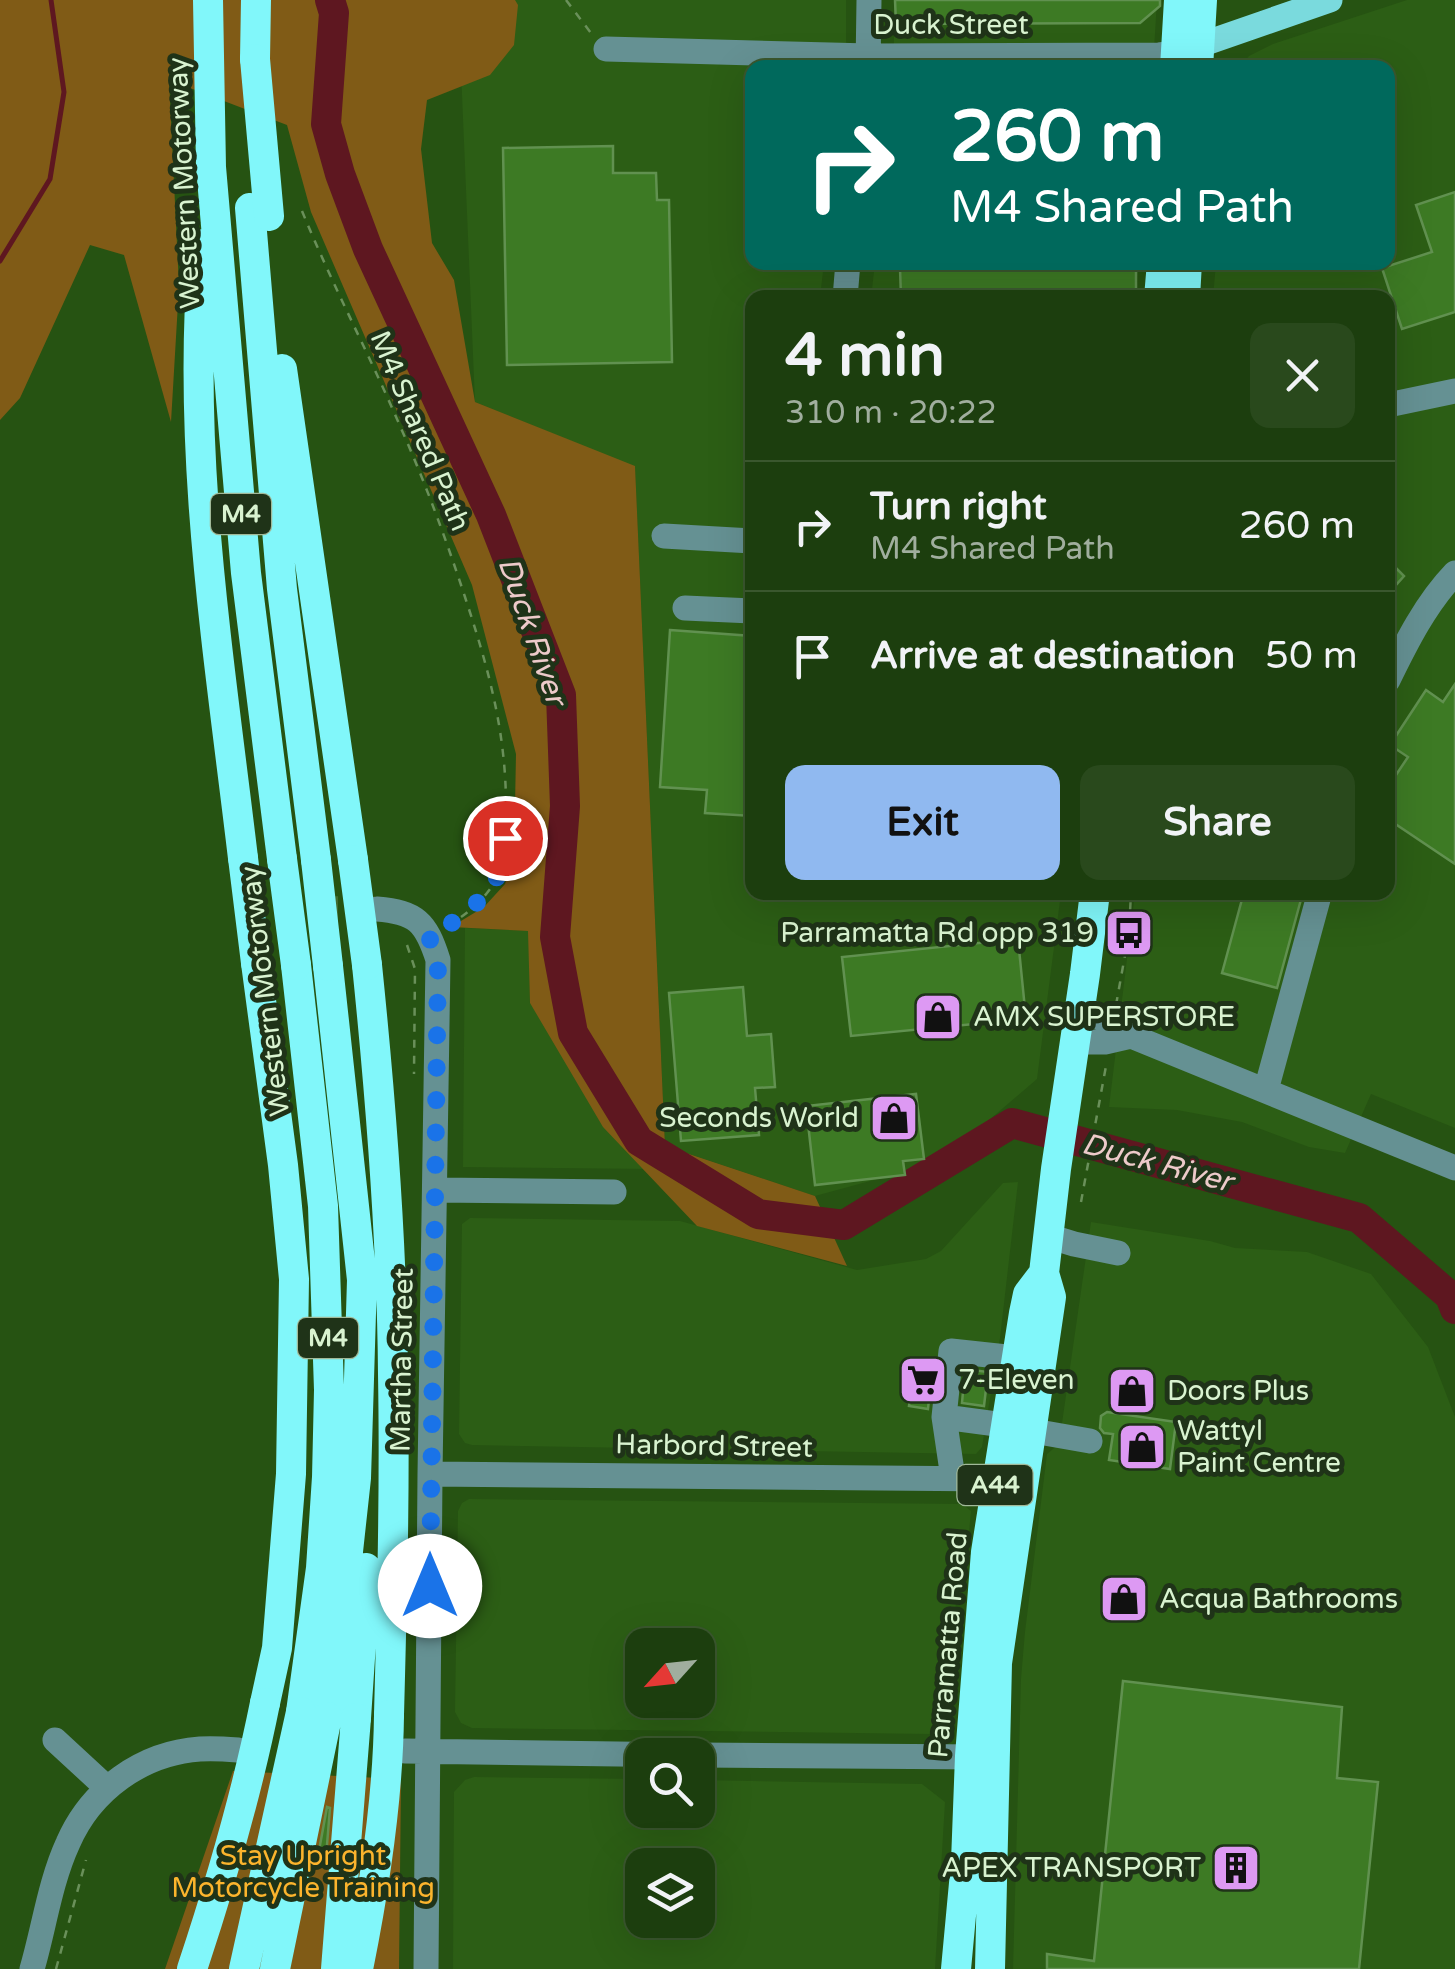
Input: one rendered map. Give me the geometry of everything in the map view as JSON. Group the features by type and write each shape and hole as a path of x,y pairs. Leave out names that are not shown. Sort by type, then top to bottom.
{"highway":[{"name":"Western Motorway","path":"208,0 211,167 246,573 324,1206 328,1302 328,1477 321,1568 328,1715 244,1969"},
{"name":"Western Motorway","path":"256,0 250,133 367,966 390,1260 394,1374 388,1775 375,1889 358,1969"},
{"path":"1179,0 1187,59"},
{"path":"1187,59 1202,0"},
{"name":"M4","path":"192,1969 256,1750 277,1648 291,1474 294,1278 215,620 200,451 200,291 211,167"},
{"name":"Western Motorway","path":"259,212 282,589 362,1280 356,1478 347,1572 328,1715 275,1969"},
{"name":"Parramatta Road","path":"990,1969 983,1756 986,1552 996,1479 1018,1428 1051,1296 1044,1273 1048,1236 1094,900"},
{"name":"Parramatta Road","path":"956,1969 966,1862 997,1664 1018,1428 1016,1358 1028,1294 1044,1273"},
{"path":"328,1715 336,1969"}],"main road":[{"path":"1266,0 1320,3"},
{"path":"1187,59 1227,34 1320,3"}],"street":[{"path":"868,60 869,0"},
{"name":"Duck Street","path":"606,48 831,60"},
{"name":"Duck Street","path":"951,60 1160,55 1187,59"},
{"path":"1395,404 1455,392"},
{"path":"664,536 745,541"},
{"path":"1395,666 1455,572"},
{"path":"686,608 745,611"},
{"path":"1266,1090 1318,900"},
{"path":"377,909 409,914 428,934"},
{"name":"Martha Street","path":"426,1969 417,1751 430,1474 438,960 428,934"},
{"path":"1080,1006 1131,1036 1455,1168"},
{"path":"1075,1042 1105,1042 1131,1036"},
{"path":"436,1190 614,1192"},
{"path":"1048,1236 1118,1253"},
{"path":"953,1478 944,1417 951,1350 1016,1358"},
{"path":"944,1417 1090,1441"},
{"name":"Harbord Street","path":"430,1474 996,1479"},
{"path":"55,1740 107,1788"},
{"path":"40,1966 67,1844 87,1810 107,1788 133,1769 168,1754 199,1749 238,1750"},
{"path":"417,1751 625,1754"},
{"path":"715,1755 983,1756"}],"path":[{"path":"566,0 606,48"},
{"name":"M4 Shared Path","path":"302,211 435,508 481,645 499,716 506,764 501,870 488,892 460,919 428,934"},
{"path":"1118,1002 1131,900"},
{"path":"1080,1202 1102,1084"},
{"path":"40,1966 88,1851"}],"shaded area":[{"path":"458,0 846,0 846,60 745,60 745,270 823,270 821,290 745,290 745,900 1060,900 1037,1079 940,1162 815,1196 665,1146 635,467 475,402"},
{"path":"894,0 1157,0 1153,60 894,60"},
{"path":"1407,0 1455,0 1455,1128 1371,1094 1345,1153 1309,1147 1242,1122 1177,1110 1109,1107 1134,900 1395,900 1395,290 1214,290 1215,270 1395,270 1395,60 1246,60 1273,44"},
{"path":"874,270 1138,270 1136,290 872,290"},
{"path":"465,928 529,931 530,1003 652,1169 463,1167"},
{"path":"1018,1182 1000,1338 982,1447 976,1454 472,1445 459,1434 462,1224 470,1218 680,1221 857,1270 926,1259 941,1251 1003,1183"},
{"path":"1091,1222 1235,1248 1307,1252 1371,1274 1428,1347 1455,1417 1455,1969 1013,1969 1025,1632 1047,1454 1059,1444"},
{"path":"469,1499 962,1504 971,1511 946,1658 944,1722 930,1734 472,1728 461,1723 455,1712 458,1511"},
{"path":"474,1777 625,1779 625,1828 715,1828 715,1780 922,1784 945,1802 935,1969 453,1969 454,1792"}],"green space":[{"path":"0,0 515,0 518,5 514,45 490,75 427,100 421,149 432,243 454,280 475,402 635,466 665,1146 815,1196 847,1266 697,1226 603,1127 530,1003 528,931 451,927 484,907 505,884 514,857 516,754 472,585 311,212 287,125 169,80 179,286 171,422 124,255 90,245 20,398 0,420"},
{"name":"Stay Upright Motorcycle Training","path":"233,1771 401,1779 399,1969 165,1969"}],"building":[{"path":"895,0 1160,0 1160,6 1140,23 896,24"},
{"path":"613,146 613,173 656,173 657,200 669,200 672,362 507,365 503,148"},
{"path":"1455,192 1455,312 1402,329 1395,308 1395,290 1389,290 1383,270 1395,270 1395,264 1432,252 1416,205"},
{"path":"900,270 1136,270 1136,290 901,290"},
{"path":"1395,567 1404,576 1395,586"},
{"path":"670,630 745,635 745,816 705,813 707,790 660,787"},
{"path":"1455,684 1455,864 1395,824 1395,776 1408,757 1395,748 1395,737 1426,690 1443,702"},
{"path":"1242,900 1301,900 1277,988 1222,973"},
{"path":"1018,939 1026,1019 851,1036 842,957"},
{"path":"743,987 747,1036 771,1034 775,1087 755,1088 759,1135 681,1141 669,993"},
{"path":"916,1094 924,1159 903,1161 905,1175 815,1185 806,1106"},
{"name":"7-Eleven","path":"915,1360 933,1362 928,1409 909,1406"},
{"path":"965,1369 988,1372 984,1406 962,1403"},
{"name":"Wattyl Paint Centre","path":"1107,1412 1176,1422 1170,1469 1109,1460 1113,1434 1100,1428 1101,1416"},
{"name":"APEX TRANSPORT","path":"1123,1681 1342,1707 1337,1778 1378,1782 1359,1969 1047,1969 1047,1954 1094,1961"},
{"path":"327,1807 330,1808 326,1857 318,1856"}],"waterway":[{"path":"0,261 50,179 64,92 51,0"},
{"name":"Duck River","path":"330,0 334,13 326,124 340,174 368,249 491,515 561,695 565,806 555,937 573,1033 639,1141 758,1214 844,1225 1012,1123 1359,1218 1450,1296 1455,1309"}],"tunnel":[{"path":"239,908 377,909"}],"place":[{"name":"Parramatta Rd opp 319","path":"1129,933"},
{"name":"AMX SUPERSTORE","path":"938,1017"},
{"name":"Seconds World","path":"894,1118"},
{"name":"7-Eleven","path":"923,1380"},
{"name":"Doors Plus","path":"1132,1391"},
{"name":"Wattyl Paint Centre","path":"1142,1447"},
{"name":"Acqua Bathrooms","path":"1124,1599"},
{"name":"APEX TRANSPORT","path":"1236,1868"}],"route":[{"path":"430,1586 438,960 428,934 460,919 488,892 501,870 505,838"}]}
